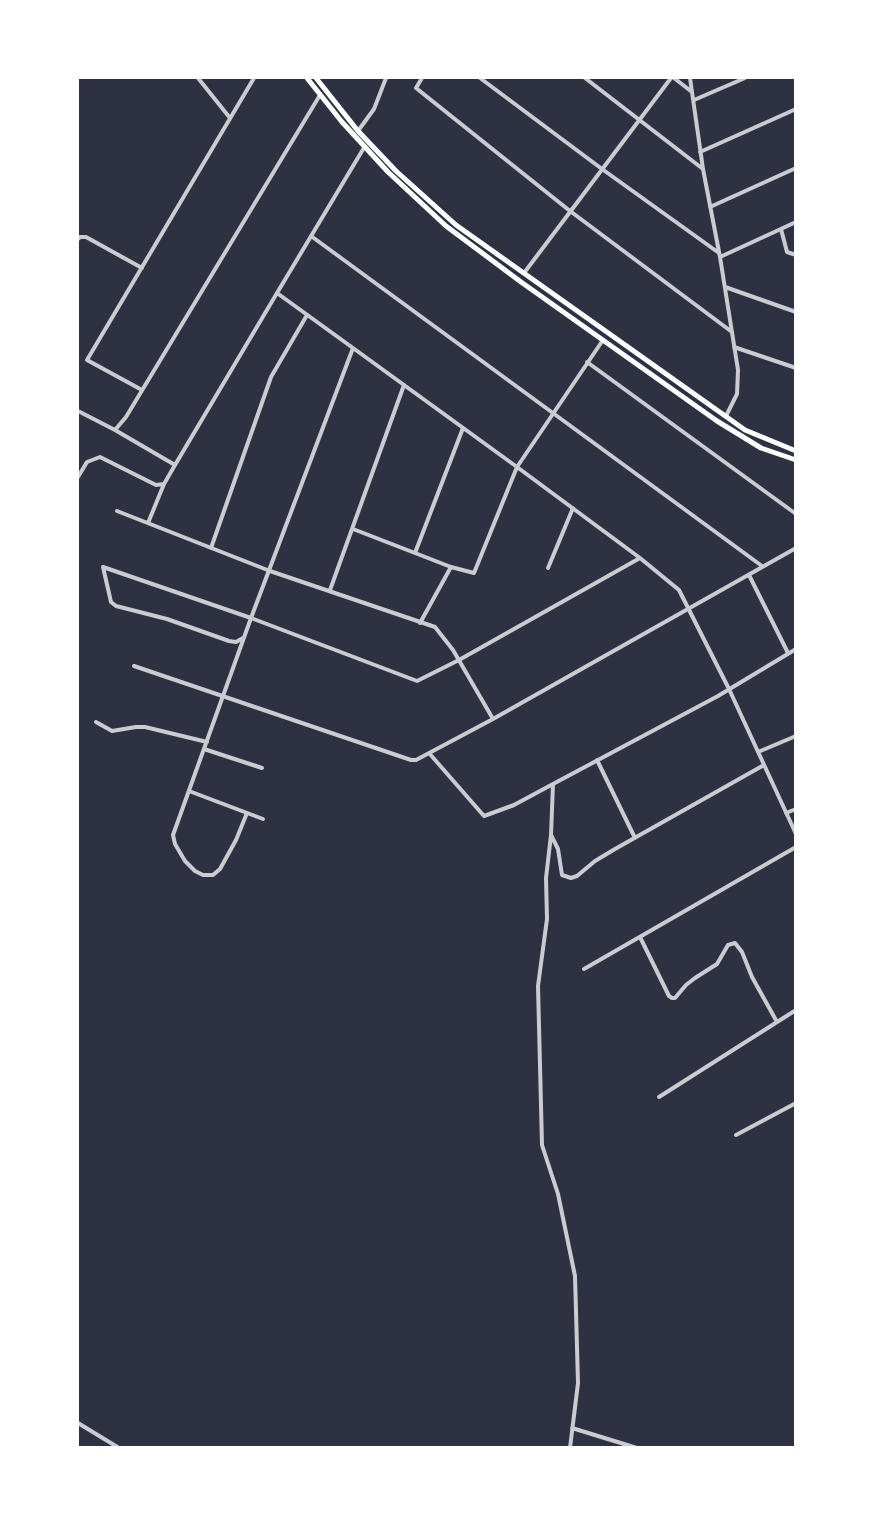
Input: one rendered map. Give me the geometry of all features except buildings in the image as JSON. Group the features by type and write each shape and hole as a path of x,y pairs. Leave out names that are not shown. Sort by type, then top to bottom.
{"main road":[{"path":"307,78 388,172 446,226 521,282 740,436 761,448 796,460"},
{"path":"316,78 358,131 396,171 456,225 745,430 796,451"}],"street":[{"path":"198,78 230,118"},
{"path":"142,390 87,360 254,78"},
{"path":"358,131 374,109 386,78"},
{"path":"422,78 416,88 570,211 732,332"},
{"path":"480,78 720,255"},
{"path":"585,78 703,169"},
{"path":"524,273 673,78 692,92"},
{"path":"690,78 700,152 720,255 738,370 737,394 726,416"},
{"path":"694,100 745,78"},
{"path":"115,430 126,417 320,95"},
{"path":"700,152 796,109"},
{"path":"148,523 164,484 365,146"},
{"path":"710,207 796,168"},
{"path":"720,255 796,222"},
{"path":"781,229 787,252 796,255"},
{"path":"312,236 762,566"},
{"path":"78,239 86,237 142,268"},
{"path":"725,287 796,312"},
{"path":"277,293 573,508 679,590 729,689 796,834"},
{"path":"211,548 271,377 307,315"},
{"path":"353,529 450,567 474,573 517,467 603,339"},
{"path":"734,347 796,368"},
{"path":"247,813 236,840 220,869 213,875 203,876 185,861 173,835 251,618 353,348"},
{"path":"586,362 796,514"},
{"path":"330,590 404,385"},
{"path":"78,411 175,465"},
{"path":"416,553 463,428"},
{"path":"78,477 87,462 100,457 156,485 164,484"},
{"path":"548,568 573,508"},
{"path":"117,511 270,571 434,627 453,650 493,719"},
{"path":"134,666 248,706 416,760 493,719 796,548"},
{"path":"244,637 236,642 229,641 167,619 116,606 110,602 103,567 251,618 417,681 459,660 640,558"},
{"path":"420,623 450,567"},
{"path":"749,575 788,653"},
{"path":"429,753 484,816 514,805 553,784 729,689 796,648"},
{"path":"96,722 112,731 145,727 207,742"},
{"path":"758,752 796,736"},
{"path":"204,749 262,768"},
{"path":"597,760 635,838"},
{"path":"551,835 558,849 562,875 571,878 586,870 595,861 764,765"},
{"path":"553,784 551,835 546,878 547,919 538,986 542,1145 558,1194 575,1276 578,1382 570,1448"},
{"path":"189,791 262,819"},
{"path":"786,813 796,809"},
{"path":"584,969 796,847"},
{"path":"640,937 669,996 672,998 675,998 686,984 716,964 728,945 735,943 742,952 752,977 777,1022"},
{"path":"659,1097 796,1010"},
{"path":"736,1135 796,1103"},
{"path":"78,1423 119,1448"},
{"path":"572,1428 637,1448"}]}
